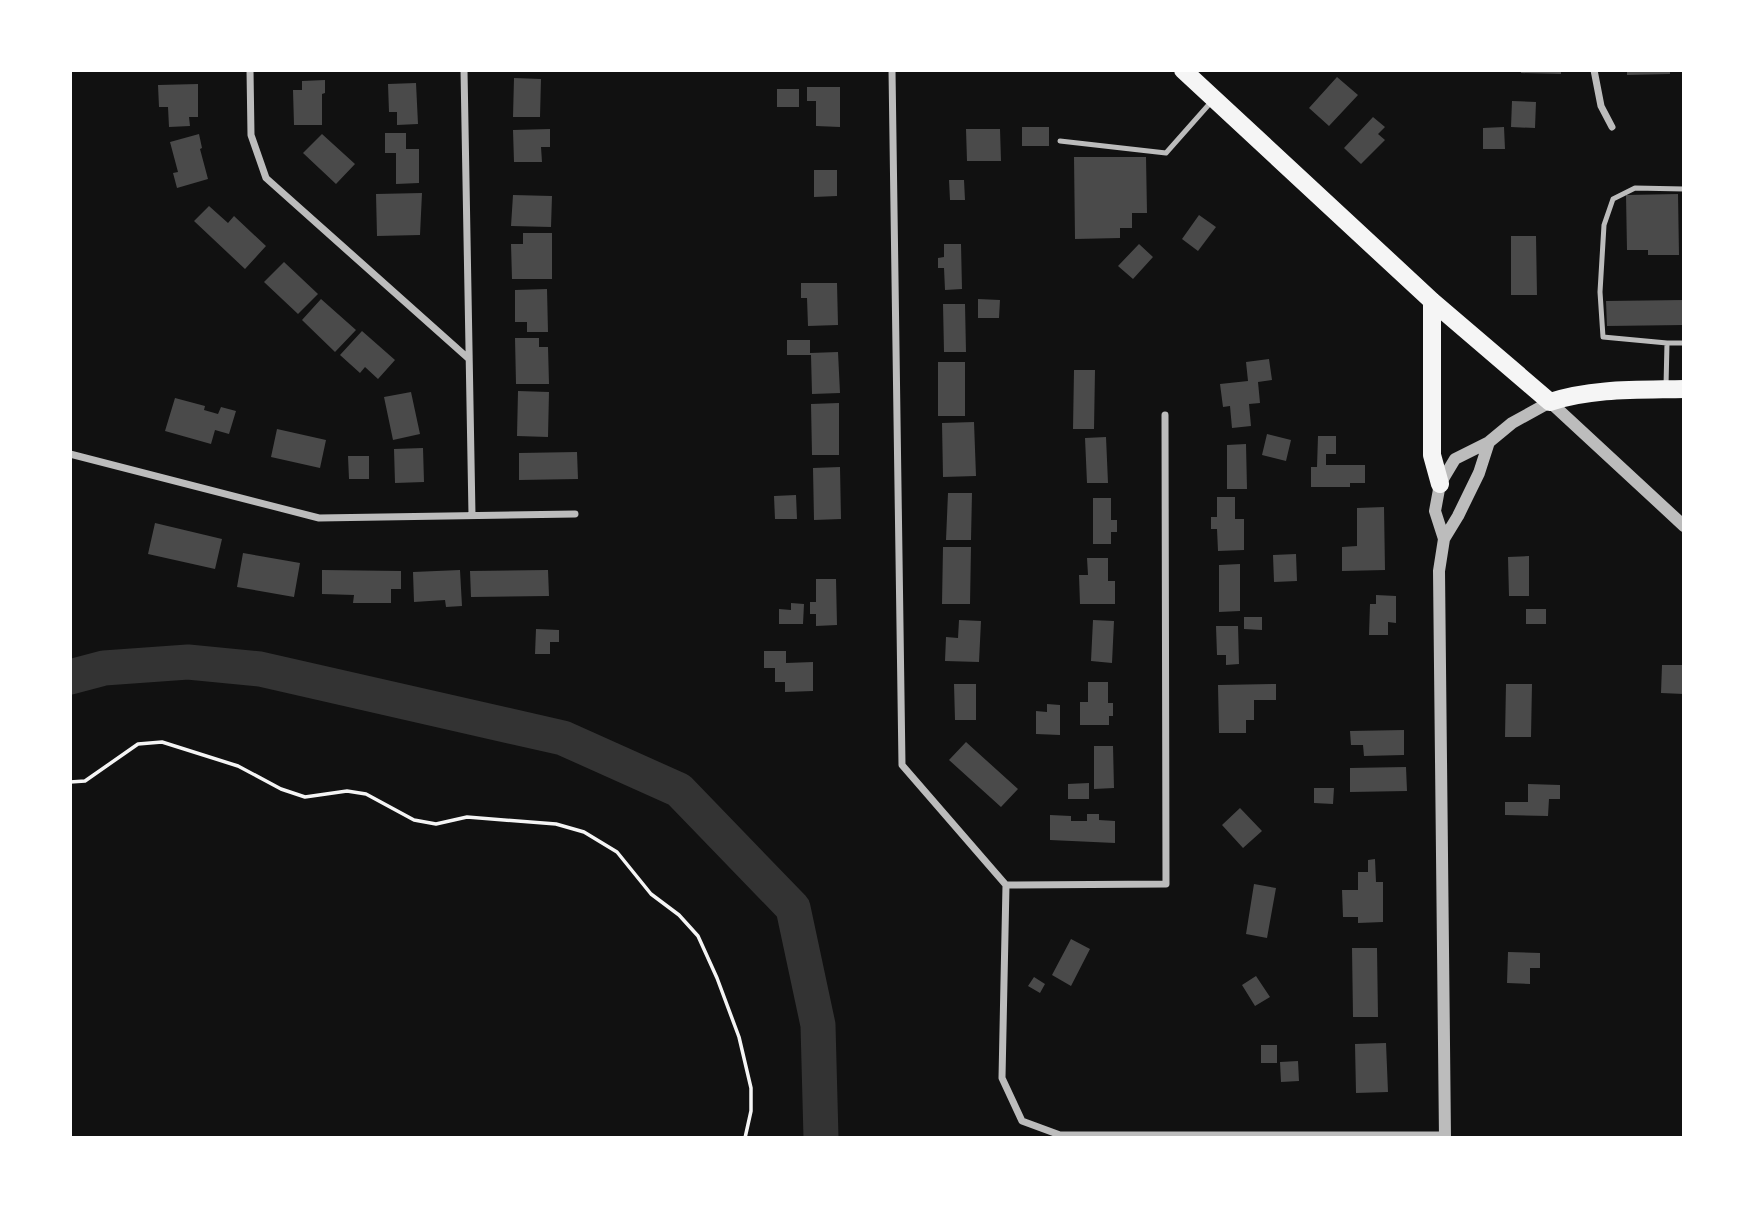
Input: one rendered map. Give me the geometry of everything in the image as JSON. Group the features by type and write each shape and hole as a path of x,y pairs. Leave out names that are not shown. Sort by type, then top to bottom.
{"main road":[{"path":"1183,70 1432,301 1550,402 1573,394 1675,389"},
{"path":"1432,301 1432,456 1440,484"}],"street":[{"path":"250,70 251,135 266,178 469,359"},
{"path":"464,70 472,515"},
{"path":"892,70 902,765 1006,885 1002,1078 1022,1121 1060,1135 1445,1136 1439,571 1444,539 1479,473 1489,442"},
{"path":"1594,70 1601,106 1612,127"},
{"path":"1444,539 1435,511 1440,484 1455,459 1489,442 1512,423 1550,402 1684,526"},
{"path":"1006,885 1166,884 1165,415"},
{"path":"70,454 319,518 575,514"}],"lane":[{"path":"1059,141 1166,153 1214,98"},
{"path":"1684,189 1635,188 1613,199 1604,225 1600,292 1603,337 1684,343"},
{"path":"1667,343 1675,389"}],"path":[{"path":"70,782 85,780 138,744 162,742 238,766 281,789 305,797 347,791 366,794 414,820 436,824 467,817 556,824 584,831 617,852 651,894 679,915 698,936 718,978 739,1037 751,1088 751,1111 745,1138"}],"building":[{"path":"1521,70 1561,70 1561,74 1521,73"},
{"path":"1627,70 1670,70 1670,74 1627,75"},
{"path":"1337,77 1358,95 1329,126 1309,108"},
{"path":"514,78 541,79 540,117 513,117"},
{"path":"325,80 322,125 294,125 293,90 302,90 302,81"},
{"path":"416,83 418,124 397,125 397,112 389,112 388,84"},
{"path":"198,84 198,117 189,117 190,126 169,127 168,107 159,107 158,85"},
{"path":"807,87 840,87 840,127 816,126 816,101 807,101"},
{"path":"777,89 799,89 799,107 777,107"},
{"path":"1512,101 1536,102 1535,128 1511,127"},
{"path":"1373,117 1385,127 1378,134 1385,140 1361,164 1344,148"},
{"path":"1022,127 1049,127 1049,146 1022,146"},
{"path":"1504,127 1505,149 1483,149 1483,128"},
{"path":"550,129 550,147 541,147 542,162 514,162 513,130"},
{"path":"966,129 1000,129 1001,161 967,161"},
{"path":"385,133 406,133 406,149 419,149 419,183 396,184 396,153 385,153"},
{"path":"199,134 208,179 177,188 173,173 178,172 170,142"},
{"path":"322,134 355,164 336,184 303,153"},
{"path":"1074,157 1146,157 1147,213 1132,213 1132,228 1120,228 1120,238 1075,239"},
{"path":"814,170 837,170 837,196 814,197"},
{"path":"949,180 964,180 965,200 950,200"},
{"path":"422,193 420,235 377,236 376,194"},
{"path":"1678,194 1679,255 1648,255 1648,250 1627,250 1626,195"},
{"path":"513,195 552,196 551,227 511,226"},
{"path":"209,206 228,223 234,216 266,246 245,269 194,221"},
{"path":"1199,215 1216,227 1198,251 1182,239"},
{"path":"523,233 552,233 552,279 512,279 511,244 523,244"},
{"path":"1511,236 1536,236 1537,295 1511,295"},
{"path":"944,244 961,244 962,289 945,290 944,268 938,268 938,258 944,257"},
{"path":"1139,244 1153,257 1133,279 1118,266"},
{"path":"284,262 318,294 298,314 264,282"},
{"path":"801,283 837,283 838,325 808,326 807,298 801,298"},
{"path":"547,289 548,332 527,332 527,322 515,322 515,290"},
{"path":"321,299 356,330 335,352 302,320"},
{"path":"978,299 1000,300 999,318 978,318"},
{"path":"1684,300 1684,325 1607,326 1606,301"},
{"path":"943,304 965,304 966,352 944,352"},
{"path":"362,331 395,360 378,379 365,367 360,373 340,355"},
{"path":"515,338 539,338 539,347 548,347 549,384 516,384"},
{"path":"787,340 810,340 810,353 838,352 840,393 812,394 811,355 787,355"},
{"path":"1269,359 1272,380 1258,382 1260,403 1249,404 1251,426 1232,428 1230,406 1223,407 1220,384 1248,381 1246,362"},
{"path":"938,362 965,362 965,416 938,416"},
{"path":"1074,370 1095,370 1094,429 1073,429"},
{"path":"518,391 549,392 548,437 517,436"},
{"path":"411,392 420,434 393,440 384,397"},
{"path":"175,398 205,406 204,410 218,414 221,407 236,411 229,434 215,430 211,444 165,431"},
{"path":"839,403 839,455 812,455 811,404"},
{"path":"974,422 976,476 943,477 942,423"},
{"path":"277,429 326,440 320,468 271,457"},
{"path":"1267,434 1291,440 1286,461 1262,455"},
{"path":"1318,436 1336,436 1336,454 1326,454 1326,465 1365,465 1365,483 1350,483 1350,487 1311,487 1311,467 1317,467"},
{"path":"1106,437 1108,483 1087,483 1085,438"},
{"path":"1246,444 1247,489 1227,489 1227,445"},
{"path":"423,448 424,482 395,483 394,449"},
{"path":"577,452 578,479 519,480 519,453"},
{"path":"348,456 369,456 369,479 349,479"},
{"path":"840,467 841,519 814,520 813,468"},
{"path":"948,493 972,493 971,540 946,540"},
{"path":"796,495 797,519 775,519 774,496"},
{"path":"1217,497 1235,497 1235,519 1244,519 1244,550 1218,551 1217,529 1211,529 1211,517 1217,517"},
{"path":"1093,498 1111,498 1111,520 1117,520 1117,532 1111,532 1111,544 1093,544"},
{"path":"1384,507 1385,570 1342,571 1342,547 1357,546 1357,508"},
{"path":"155,523 222,539 215,569 148,554"},
{"path":"943,547 971,547 970,604 942,604"},
{"path":"243,553 300,563 294,597 237,587"},
{"path":"1296,554 1297,581 1274,582 1273,555"},
{"path":"1529,556 1529,596 1509,596 1508,557"},
{"path":"1087,558 1108,558 1108,581 1115,581 1115,604 1080,604 1079,575 1088,575"},
{"path":"1240,564 1240,611 1219,612 1219,565"},
{"path":"322,570 401,571 401,589 391,589 391,603 353,603 354,595 322,594"},
{"path":"460,570 462,606 446,607 445,600 414,602 413,572"},
{"path":"548,570 549,596 471,597 470,571"},
{"path":"816,579 836,579 837,625 816,626 816,614 810,614 810,602 816,602"},
{"path":"1376,595 1396,596 1396,623 1388,622 1388,635 1369,635 1370,604 1376,604"},
{"path":"791,603 804,604 803,624 779,624 779,609 791,610"},
{"path":"1526,609 1546,609 1546,624 1526,624"},
{"path":"1244,617 1262,617 1262,630 1244,629"},
{"path":"959,620 981,621 979,662 945,661 946,637 958,638"},
{"path":"1093,620 1114,621 1112,663 1091,661"},
{"path":"1216,626 1238,626 1239,664 1226,665 1226,655 1217,655"},
{"path":"536,629 559,630 559,642 550,642 550,654 535,654"},
{"path":"764,651 786,651 786,663 813,662 813,691 785,692 785,682 775,682 775,668 764,668"},
{"path":"1662,665 1684,665 1684,694 1661,693"},
{"path":"1088,682 1108,682 1108,703 1113,703 1113,716 1109,716 1109,725 1080,725 1080,702 1088,702"},
{"path":"954,684 976,684 976,720 955,720"},
{"path":"1276,684 1276,700 1254,700 1254,720 1246,720 1246,733 1219,733 1218,685"},
{"path":"1506,684 1532,684 1531,737 1505,737"},
{"path":"1047,704 1060,705 1060,735 1036,734 1036,711 1047,712"},
{"path":"1404,730 1404,755 1364,756 1363,745 1351,745 1350,731"},
{"path":"966,742 1018,789 1001,807 949,760"},
{"path":"1094,746 1113,746 1114,788 1094,789"},
{"path":"1406,767 1407,791 1350,792 1350,768"},
{"path":"1089,783 1089,799 1068,799 1068,784"},
{"path":"1528,784 1560,785 1560,799 1549,799 1548,816 1505,815 1505,802 1528,802"},
{"path":"1314,788 1334,788 1333,804 1314,803"},
{"path":"1240,808 1262,831 1243,848 1222,825"},
{"path":"1087,814 1099,814 1099,820 1115,821 1115,843 1050,840 1050,815 1071,816 1071,821 1087,821"},
{"path":"1375,859 1376,882 1383,882 1383,922 1358,923 1358,917 1343,917 1342,890 1358,890 1358,872 1368,872 1368,860"},
{"path":"1254,884 1276,888 1267,938 1246,934"},
{"path":"1071,939 1090,949 1071,986 1052,975"},
{"path":"1352,948 1377,948 1378,1017 1353,1017"},
{"path":"1508,952 1540,953 1540,968 1530,968 1530,984 1507,983"},
{"path":"1256,976 1270,997 1255,1006 1242,985"},
{"path":"1034,977 1045,984 1040,993 1028,986"},
{"path":"1386,1043 1388,1092 1356,1093 1355,1044"},
{"path":"1261,1045 1277,1045 1277,1063 1261,1063"},
{"path":"1298,1061 1299,1081 1281,1082 1280,1062"}],"waterway":[{"path":"70,677 104,668 188,662 260,669 563,738 679,790 793,908 818,1025 821,1138"}]}
